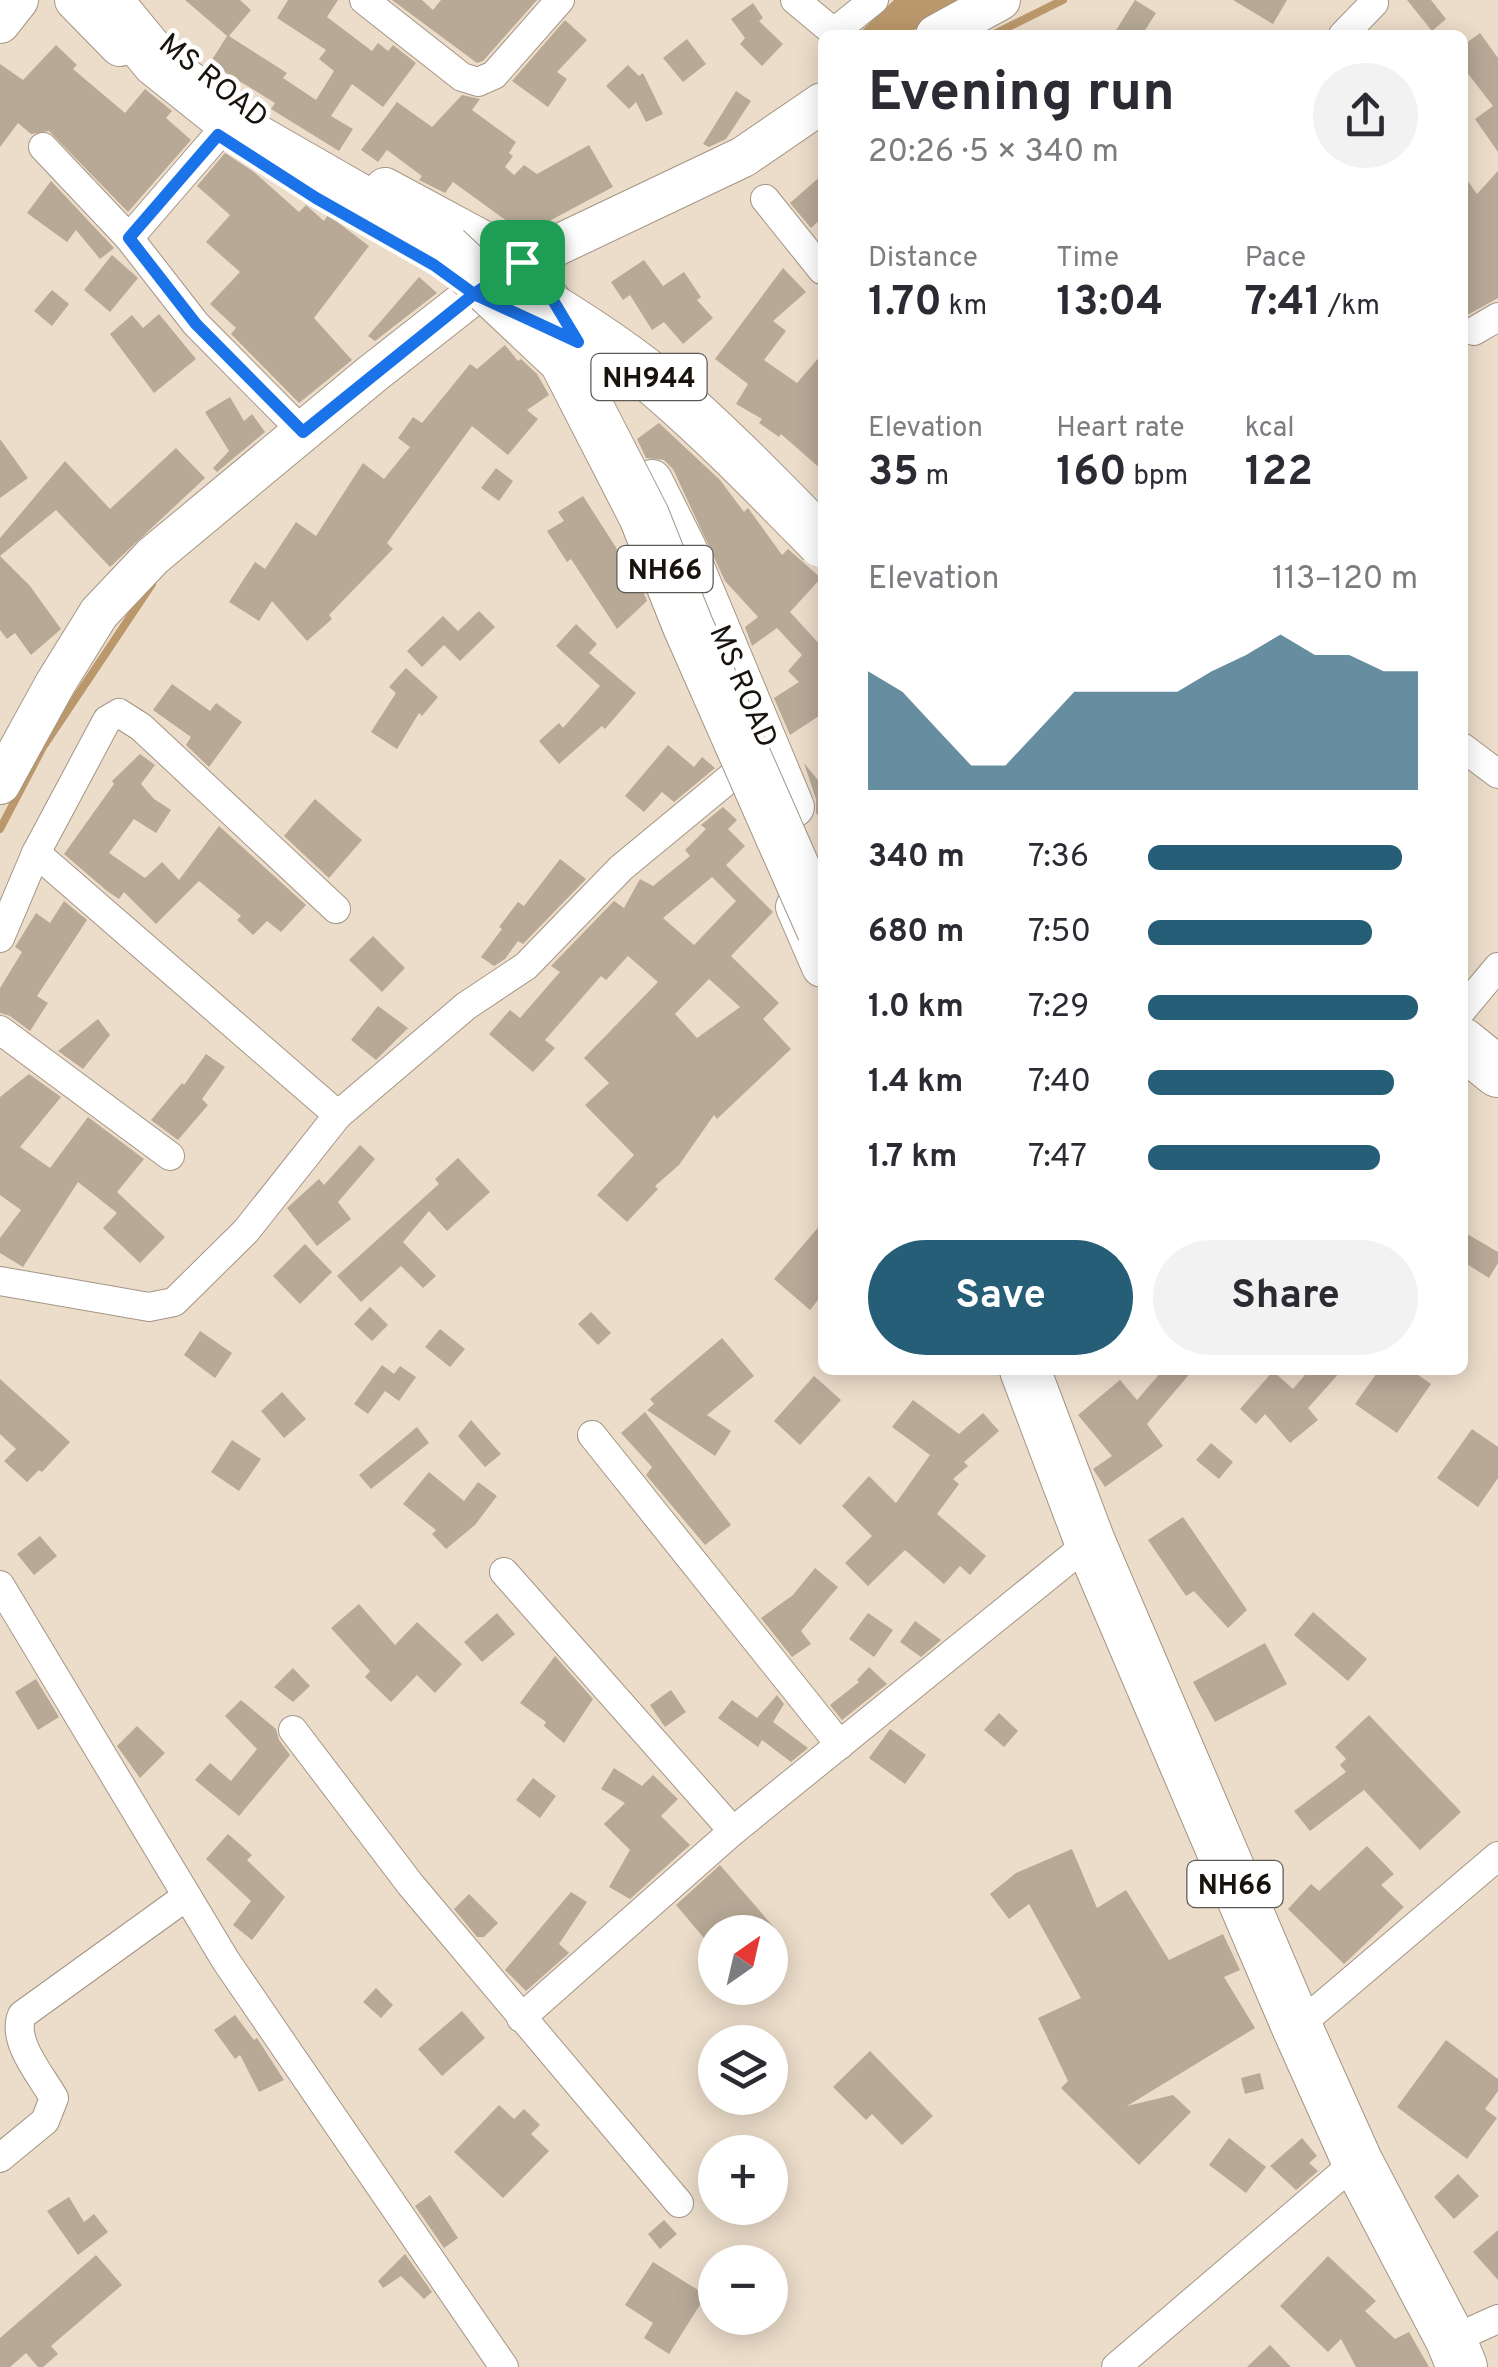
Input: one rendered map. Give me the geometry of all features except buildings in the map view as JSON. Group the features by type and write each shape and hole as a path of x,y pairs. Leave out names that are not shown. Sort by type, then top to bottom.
{"highway":[{"name":"NH66","path":"106,0 158,62 252,137 446,249 564,360 644,516 818,921"},
{"name":"NH944","path":"446,249 582,328 652,380 720,439 818,538"},
{"name":"NH66","path":"1026,1375 1083,1526 1297,2027 1357,2161 1456,2353"}],"street":[{"path":"0,23 18,0"},
{"path":"75,0 140,66 218,135 316,198 434,265 507,324 550,371 605,462 818,958"},
{"name":"MS ROAD","path":"126,0 169,49 253,120 522,262 591,309 700,394 818,509"},
{"path":"364,0 462,77 478,82 494,75 560,0"},
{"path":"795,0 831,30"},
{"path":"839,30 874,0"},
{"path":"945,30 1000,0"},
{"path":"1348,30 1374,3"},
{"path":"0,784 55,684 100,613 153,556 474,294 522,262 743,157 818,106"},
{"path":"129,238 218,135"},
{"path":"44,146 129,238 196,324 303,432"},
{"path":"764,199 818,265"},
{"name":"MS ROAD","path":"522,262 554,302 578,342 686,548 818,862"},
{"name":"MS ROAD","path":"474,294 578,342 680,422 818,565"},
{"path":"0,938 36,853 114,714 123,714 336,909"},
{"path":"1468,752 1498,774"},
{"path":"0,1281 149,1306 174,1302 246,1232 338,1115 466,1006 526,966 622,868 736,773"},
{"path":"36,853 338,1115"},
{"path":"1474,1043 1498,966"},
{"path":"0,1030 170,1156"},
{"path":"592,1436 840,1745"},
{"path":"521,2018 733,1832 840,1745 1083,1526"},
{"path":"504,1572 733,1832"},
{"path":"0,1585 226,1961 504,2367"},
{"path":"292,1730 410,1884 679,2204"},
{"path":"1297,2027 1498,1856"},
{"path":"0,2158 45,2121 54,2098 20,2037 18,2025 22,2014 186,1896"},
{"path":"1116,2367 1357,2161"},
{"path":"1456,2353 1498,2319"}],"shaded area":[{"path":"894,0 973,0 914,30 862,30"}],"waterway":[{"path":"1002,30 1063,0"},
{"path":"0,829 43,747 152,584"}],"route":[{"path":"522,262 474,294 434,265 316,198 218,135 129,238 196,324 303,432 474,294 578,342 554,302 522,262"}]}
